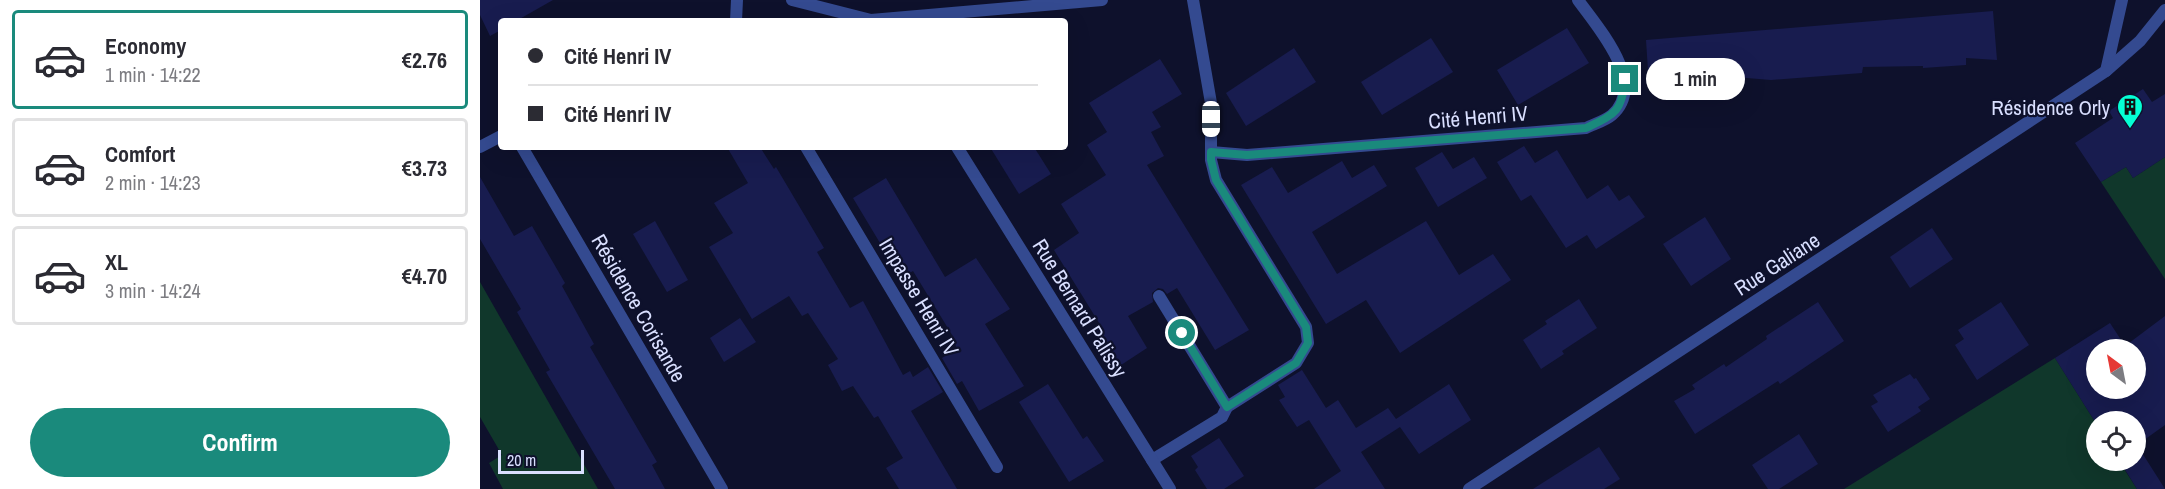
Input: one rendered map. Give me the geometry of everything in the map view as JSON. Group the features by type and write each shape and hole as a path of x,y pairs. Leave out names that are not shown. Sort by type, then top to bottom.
{"street":[{"path":"736,18 737,0"},
{"path":"792,0 811,2 864,18"},
{"path":"919,18 1102,0"},
{"path":"1152,460 1222,417 1227,407 1296,363 1308,343 1306,327 1216,180 1211,160 1211,103 1193,0"},
{"name":"Cité Henri IV","path":"1211,152 1247,155 1586,128 1611,116 1623,101 1625,79 1612,48 1578,0"},
{"path":"2106,71 2122,0"},
{"name":"Rue Galiane","path":"1469,489 2106,71 2139,41 2165,10"},
{"path":"480,147 498,138"},
{"name":"Résidence Corisande","path":"524,150 722,489"},
{"name":"Impasse Henri IV","path":"808,150 997,468"},
{"name":"Rue Bernard Palissy","path":"959,150 1170,489"},
{"path":"1159,296 1227,407"}],"green space":[{"path":"2165,157 2165,279 2101,182 2126,167 2133,178"},
{"path":"480,282 598,489 503,489 489,463 502,455 480,417"},
{"path":"2055,358 2088,411 2086,411 2086,471 2125,471 2137,489 1844,489"}],"building":[{"path":"480,0 553,0 521,18 498,18 498,32 490,36 480,15"},
{"path":"1993,11 1997,60 1966,58 1966,65 1923,68 1923,66 1863,67 1862,73 1771,80 1722,76 1723,83 1680,88 1679,86 1649,86 1646,40"},
{"path":"1567,28 1589,63 1518,105 1497,70"},
{"path":"1431,38 1453,72 1382,115 1361,82"},
{"path":"1294,48 1316,82 1246,126 1226,93"},
{"path":"1160,59 1182,94 1152,112 1161,127 1151,132 1164,156 1147,165 1249,330 1215,350 1177,288 1167,294 1163,289 1158,288 1152,293 1153,302 1128,316 1147,348 1118,367 1094,330 1101,326 1054,250 1079,233 1061,204 1106,175 1087,145 1107,132 1089,103"},
{"name":"Résidence Orly","path":"2143,89 2152,102 2165,94 2165,157 2133,178 2126,167 2101,182 2075,143 2113,118 2109,111"},
{"path":"1524,146 1535,163 1557,150 1587,199 1608,185 1619,201 1629,195 1645,217 1596,249 1587,235 1566,248 1531,195 1521,201 1497,162"},
{"path":"729,150 762,150 774,169 776,167 824,248 817,252 850,308 863,301 903,375 910,371 913,377 928,367 943,392 911,411 957,489 899,489 886,468 903,458 878,416 874,418 853,386 842,391 828,365 838,359 808,313 802,316 789,296 752,319 709,247 733,233 714,203 748,183"},
{"path":"992,150 1036,150 1051,174 1019,194"},
{"path":"1442,152 1453,169 1474,157 1487,178 1438,207 1415,168"},
{"path":"1342,161 1352,178 1374,165 1387,186 1312,232 1337,274 1426,221 1459,275 1493,254 1511,280 1400,353 1366,300 1326,324 1241,185 1272,167 1288,193"},
{"path":"480,177 514,236 532,226 565,283 562,286 594,344 590,347 657,462 652,465 665,489 615,489 546,372 550,370 517,312 521,309 480,239"},
{"path":"886,178 945,277 976,258 1010,309 985,324 1024,386 979,411 962,381 957,384 942,358 957,348 955,344 957,343 913,271 901,278 853,198"},
{"path":"1705,217 1731,259 1691,286 1663,244"},
{"path":"655,221 688,280 667,292 633,234"},
{"path":"1932,228 1953,259 1910,288 1890,257"},
{"path":"1579,299 1597,328 1562,351 1564,354 1541,369 1523,340 1547,324 1545,321"},
{"path":"1818,302 1844,341 1780,384 1778,381 1695,434 1674,401 1695,389 1692,385 1724,364 1726,367 1767,339 1766,336"},
{"path":"2001,302 2029,345 1977,380 1955,345 1964,339 1958,330"},
{"path":"2165,316 2165,425 2146,439 2146,411 2088,411 2055,358 2110,323 2120,339 2086,339 2086,399 2146,399 2146,339 2134,339"},
{"path":"740,318 756,342 724,362 710,338"},
{"path":"1302,370 1326,408 1338,400 1356,428 1388,408 1396,419 1449,384 1471,420 1419,454 1400,427 1361,452 1385,489 1314,489 1341,471 1309,420 1297,427 1279,400 1285,397 1278,385"},
{"path":"1910,374 1914,379 1916,378 1930,399 1918,407 1921,411 1888,432 1871,406 1878,402 1873,395"},
{"path":"1048,384 1083,439 1087,436 1104,461 1069,482 1019,402"},
{"path":"1799,434 1818,464 1779,489 1768,489 1752,465"},
{"path":"1219,438 1244,476 1224,489 1207,489 1195,470 1198,467 1191,456"},
{"path":"1599,447 1620,479 1604,489 1533,489"},
{"path":"2146,459 2165,489 2137,489 2126,471 2146,471"}],"place":[{"name":"Résidence Orly","path":"2130,130"}],"route":[{"path":"1182,333 1227,407 1296,363 1308,343 1306,327 1216,180 1211,152 1247,155 1586,128 1611,116 1623,101 1625,79"}]}
